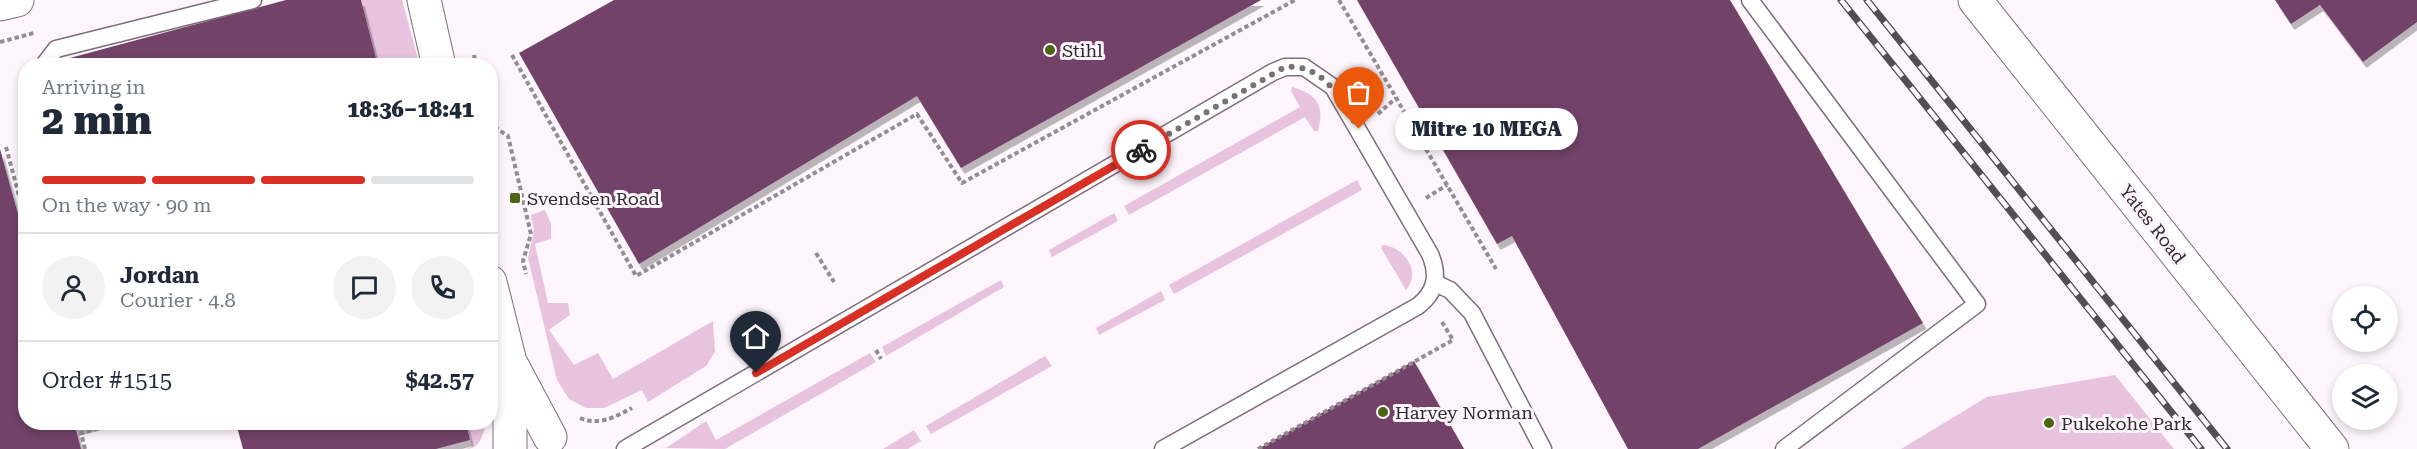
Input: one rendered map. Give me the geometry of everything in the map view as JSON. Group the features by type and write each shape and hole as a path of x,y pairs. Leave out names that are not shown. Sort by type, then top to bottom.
{"street":[{"path":"0,4 17,0"},
{"path":"424,0 437,58"},
{"name":"Yates Road","path":"1975,0 2332,449"},
{"path":"498,314 510,362 510,449"},
{"path":"510,362 565,434"},
{"path":"510,449 522,440 565,434"}],"lane":[{"path":"49,58 56,49 253,0"},
{"path":"1749,0 1977,304 1784,449"},
{"path":"626,449 1285,67 1304,67 1333,87 1430,254 1434,265 1435,283 1428,298 1418,306 1162,449"},
{"path":"1435,283 1450,290 1472,313 1543,449"}],"path":[{"path":"512,56 636,276 917,114 962,183 1295,0"},
{"path":"1339,0 1496,269"},
{"path":"498,129 508,136 531,234 523,261 528,284"},
{"path":"6,147 18,192"},
{"path":"816,253 834,282"},
{"path":"1258,449 1453,340 1442,322"},
{"path":"876,350 881,359"},
{"path":"565,434 588,422 606,421 632,408"},
{"path":"85,449 81,434 94,430"}],"shaded area":[{"path":"361,0 402,0 418,58 376,58"},
{"path":"1292,87 1308,93 1317,102 1320,114 1318,131 1314,131 1305,117 1129,215 1124,206 1300,107 1291,91"},
{"path":"1357,180 1362,190 1174,294 1169,285"},
{"path":"545,210 551,224 551,239 535,244 548,303 568,303 570,315 549,330 574,365 598,353 613,379 713,321 715,352 706,366 648,402 642,390 604,408 586,408 569,399 557,380 528,258 534,231 531,215"},
{"path":"1114,213 1118,221 1052,257 1049,250"},
{"path":"1382,245 1397,250 1408,261 1412,276 1406,290 1381,248"},
{"path":"1001,280 1004,287 886,356 882,347"},
{"path":"1161,291 1165,300 1099,335 1096,328"},
{"path":"870,353 876,362 725,449 666,448 706,421 716,440"},
{"path":"1045,356 1052,366 931,434 926,426"},
{"name":"Pukekohe Park","path":"2115,375 2174,449 1901,449 1987,397"},
{"path":"468,430 484,430 478,444 474,447 465,449 472,447"},
{"path":"914,430 921,441 908,449 883,449"}],"building":[{"path":"286,0 361,0 376,58 70,58"},
{"path":"614,0 1261,0 961,168 917,96 639,264 519,53"},
{"path":"1357,0 1730,0 1923,323 1698,449 1628,449 1512,236 1497,244"},
{"path":"2275,0 2417,0 2417,22 2363,62 2320,5 2291,24"},
{"path":"0,149 18,214 18,430 76,430 81,449 0,449"},
{"name":"Harvey Norman","path":"1414,361 1464,449 1258,449"},
{"path":"238,430 468,430 470,440 436,449 243,449"}],"railway":[{"path":"1841,0 2201,449"},
{"path":"1867,0 2227,449"}],"way so far":[{"path":"1141,150 1273,72 1294,66 1304,67 1333,87 1359,129"}],"place":[{"name":"Stihl","path":"1050,50"},
{"name":"Mitre 10 MEGA","path":"1359,129"},
{"name":"Svendsen Road","path":"515,198"},
{"name":"Harvey Norman","path":"1383,412"},
{"name":"Pukekohe Park","path":"2049,423"}],"route":[{"path":"756,373 1141,150"}]}
